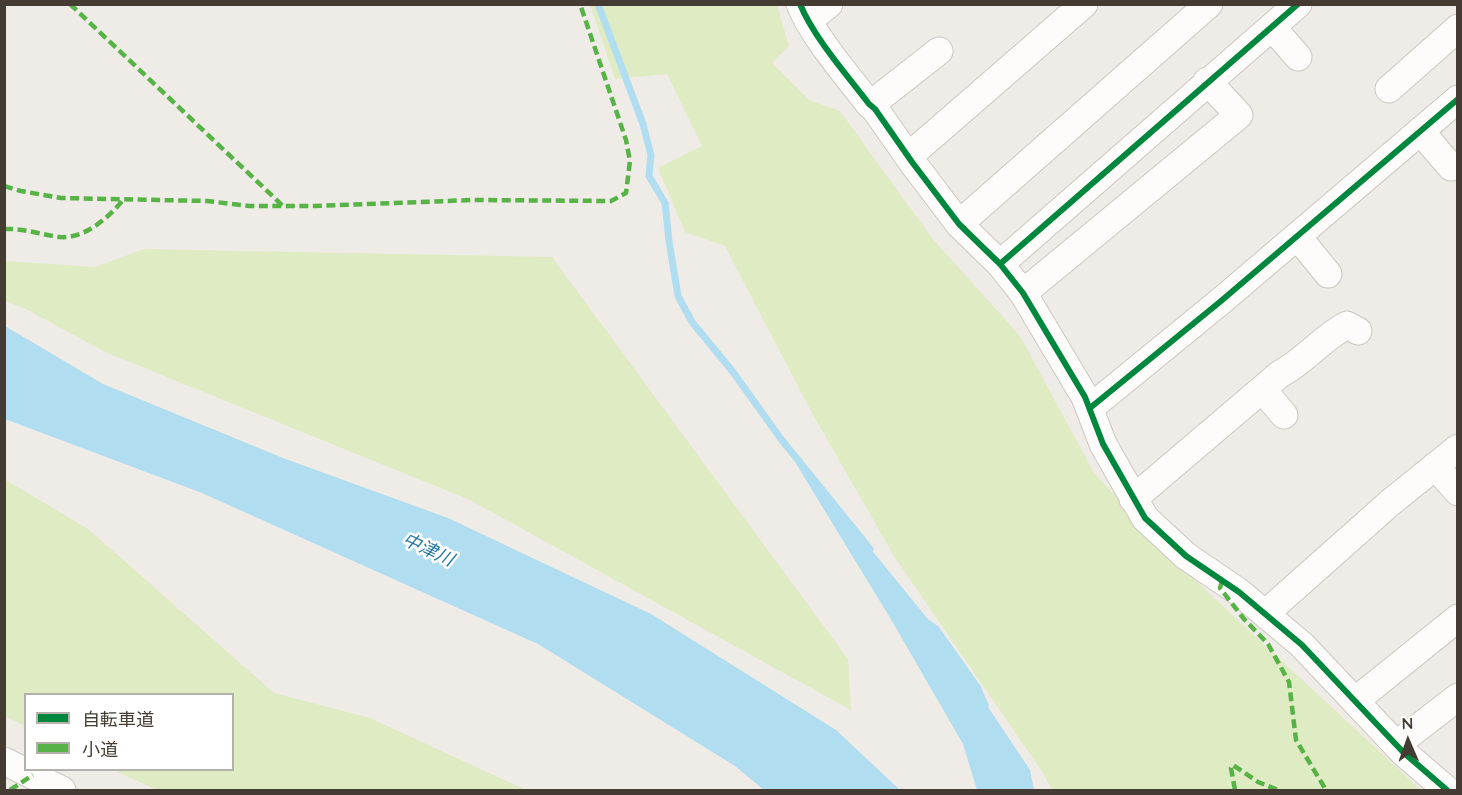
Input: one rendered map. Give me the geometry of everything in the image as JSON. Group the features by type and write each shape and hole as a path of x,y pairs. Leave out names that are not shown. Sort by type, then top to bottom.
{"street":[{"path":"829,4 804,13 959,224 1000,264 1023,293 1048,332 1090,408 1103,444 1145,518 1186,556 1239,592 1302,645 1397,744 1447,790"},
{"path":"909,156 1010,80 1084,4"},
{"path":"959,224 1083,100 1161,33 1209,4"},
{"path":"1000,264 1298,4"},
{"path":"1272,27 1298,57"},
{"path":"1397,74 1458,28"},
{"path":"870,105 939,51"},
{"path":"1023,293 1239,115 1208,81"},
{"path":"1090,408 1458,99"},
{"path":"1420,131 1451,167"},
{"path":"1297,236 1328,274"},
{"path":"1133,500 1335,331 1347,325 1358,331"},
{"path":"1263,390 1284,415"},
{"path":"1266,613 1391,502 1458,448"},
{"path":"1435,466 1458,492"},
{"path":"1355,701 1458,618"},
{"path":"1397,744 1458,697"},
{"path":"4,761 62,790"}],"green space":[{"path":"590,5 777,5 789,46 772,63 809,100 840,111 932,238 1020,336 1094,473 1201,586 1421,790 1052,790 1043,773 894,556 812,413 725,246 685,232 658,168 702,146 667,74 615,79"},
{"path":"144,249 552,257 848,659 851,710 470,500 105,352 28,310 5,301 5,261 96,267"},
{"path":"4,479 88,529 274,693 370,718 526,790 157,790 116,771 234,771 234,693 24,693 24,726 5,716"}],"water":[{"name":"中津川","path":"5,326 103,384 283,458 448,518 651,614 836,730 900,790 764,790 735,766 538,644 202,493 5,419"},
{"path":"781,439 936,629 1030,770 1034,790 977,790 963,744 892,621"}],"waterway":[{"path":"598,4 643,124 651,155 649,176 665,203 678,296 692,322 733,372 781,439 870,549"},
{"path":"929,624 936,629 977,687 985,705"}],"marked path":[{"path":"70,4 283,206"},
{"path":"4,186 61,198 207,201 249,206 473,200 611,201 626,193 630,161 626,140 580,4"},
{"path":"4,229 69,237 96,226 123,200"},
{"path":"1222,581 1220,588 1244,619 1268,644 1289,682 1296,740 1326,790"},
{"path":"1235,790 1231,768 1233,765 1258,782 1278,790"},
{"path":"10,790 33,775"}],"cycle path":[{"path":"800,4 832,56 875,109 959,224 1000,264 1023,293 1085,397 1103,444 1145,518 1186,556 1239,592 1302,645 1404,753 1447,790"},
{"path":"1000,264 1298,4"},
{"path":"1090,408 1221,301 1458,99"}]}
